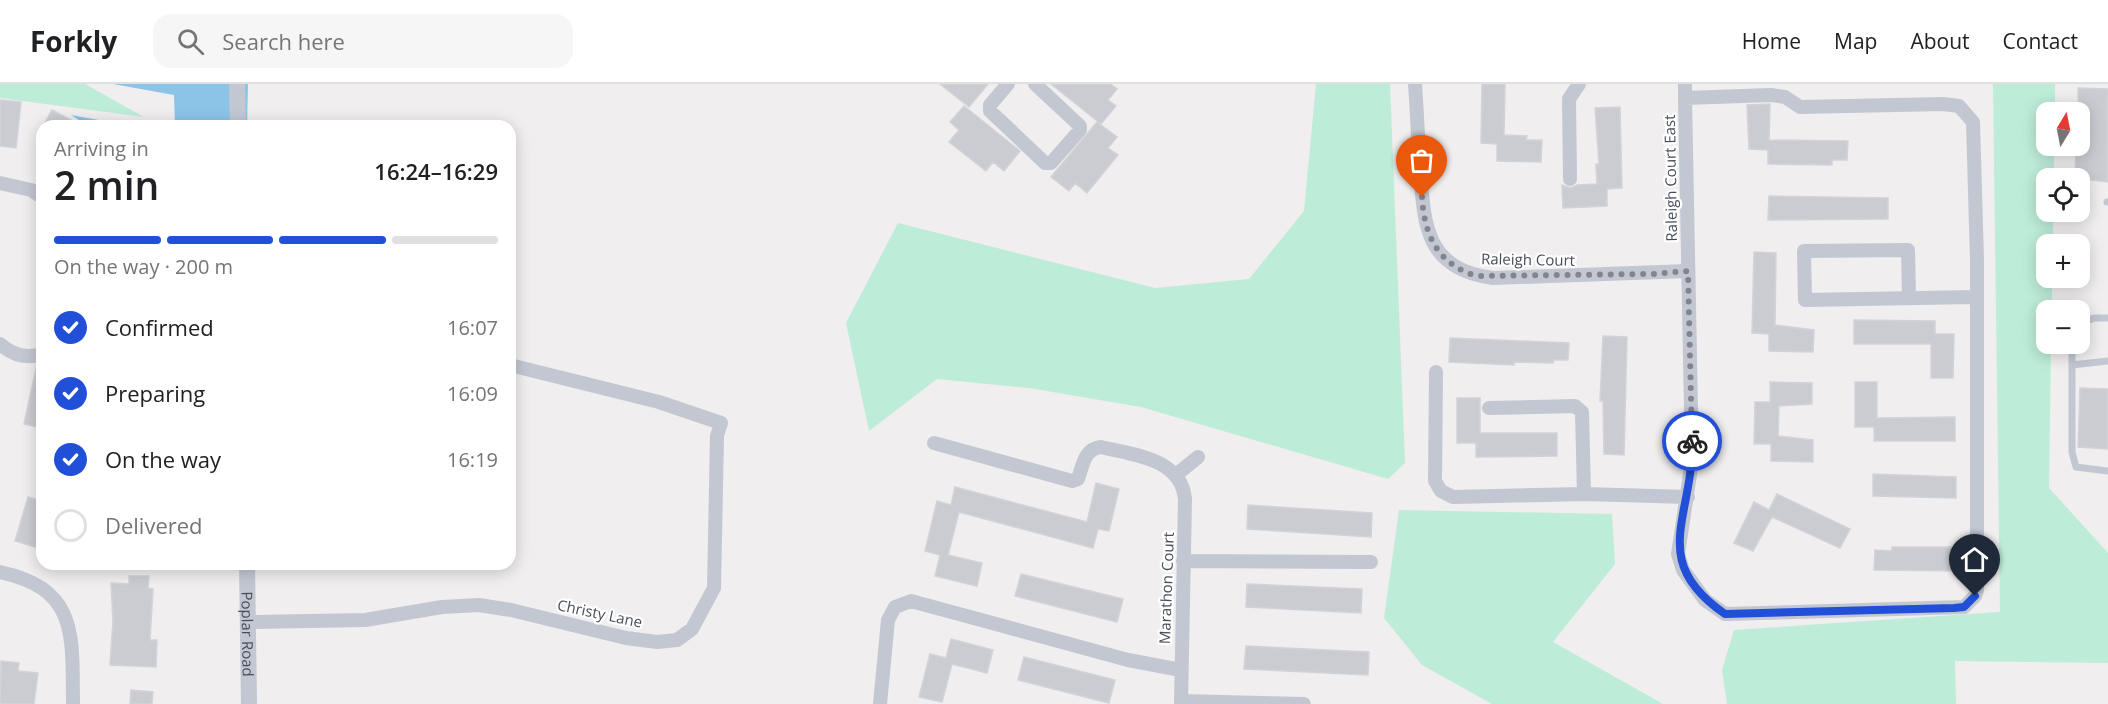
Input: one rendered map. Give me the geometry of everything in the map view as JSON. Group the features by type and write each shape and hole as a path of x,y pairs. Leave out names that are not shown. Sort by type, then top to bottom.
{"street":[{"path":"237,84 238,120"},
{"path":"1008,84 990,105 990,111 1045,163 1051,163 1080,130 1080,126 1035,84"},
{"name":"Raleigh Court","path":"1415,84 1423,220 1431,242 1452,265 1469,273 1493,278 1688,271"},
{"path":"1570,179 1569,99 1579,84"},
{"path":"1685,91 1785,96 1800,107 1943,104 1959,106 1973,122 1974,131 1976,297 1805,300 1804,250 1908,250 1909,298"},
{"name":"Raleigh Court East","path":"1685,91 1692,461 1678,554 1683,570 1705,600 1725,614 1964,607 1975,596 1977,590 1976,297"},
{"path":"0,183 36,193"},
{"path":"0,344 17,355 36,355"},
{"name":"Christy Lane","path":"248,622 365,620 442,607 479,605 511,610 626,638 657,642 677,640 692,629 714,588 717,436 721,423 659,402 516,366"},
{"path":"1436,372 1435,482 1441,491 1453,497 1584,494 1688,497"},
{"path":"1489,408 1575,406 1582,412 1584,494"},
{"path":"934,443 1071,481 1078,479 1087,453 1093,448 1101,447 1159,461 1176,476 1198,457"},
{"name":"Marathon Court","path":"1176,476 1184,488 1185,499 1181,702"},
{"path":"1183,561 1371,562"},
{"name":"Poplar Road","path":"247,570 249,704"},
{"path":"0,572 38,584 51,594 63,610 71,640 73,704"},
{"path":"880,704 888,620 895,607 911,601 1128,660 1181,670"},
{"path":"1181,702 1304,704"}],"lane":[{"path":"2090,320 2108,318"},
{"path":"2072,354 2072,452 2076,467 2108,471"},
{"path":"2072,365 2108,362"}],"green space":[{"path":"0,84 85,84 144,117 0,98"},
{"path":"1316,84 1390,84 1405,463 1388,479 1141,407 1029,388 937,379 869,431 846,323 898,223 1155,288 1249,279 1304,211"},
{"path":"1993,84 2055,84 2055,102 2036,102 2036,156 2054,156 2054,168 2036,168 2036,222 2053,222 2053,234 2036,234 2036,288 2052,288 2052,300 2036,300 2036,354 2051,354 2049,488 2108,553 2108,663 1955,661 1956,704 1727,704 1722,670 1734,630 2000,612"},
{"path":"1399,510 1612,514 1615,564 1553,642 1663,704 1492,704 1422,665 1384,618"}],"water":[{"path":"113,84 248,84 247,120 175,120 174,95"},
{"path":"71,115 99,120 79,120"}],"building":[{"path":"940,84 988,84 969,107"},
{"path":"1051,84 1110,84 1117,89 1108,100 1116,106 1101,124"},
{"path":"1482,84 1505,84 1504,135 1527,136 1526,140 1542,140 1541,162 1497,161 1497,144 1481,143"},
{"path":"2078,88 2108,89 2108,182 2090,180 2090,168 2075,168 2076,156 2090,156 2090,102 2078,102"},
{"path":"0,100 21,102 16,148 0,146"},
{"path":"1770,104 1769,140 1848,141 1847,160 1832,160 1832,165 1768,164 1768,150 1749,149 1747,105"},
{"path":"964,106 1020,151 1004,171 993,162 986,171 949,142 959,130 950,122"},
{"path":"1620,107 1622,188 1607,189 1607,206 1563,208 1562,185 1571,188 1577,185 1597,184 1596,164 1599,164 1595,108"},
{"path":"52,110 71,120 46,120"},
{"path":"1097,122 1117,137 1108,148 1118,155 1087,193 1075,183 1069,191 1051,177"},
{"path":"1769,196 1888,198 1888,219 1768,220"},
{"path":"1754,252 1776,253 1775,325 1814,330 1813,352 1769,351 1769,334 1752,333"},
{"path":"1854,320 1935,321 1935,334 1954,334 1953,378 1931,378 1931,344 1854,344"},
{"path":"1603,336 1627,337 1624,455 1604,454 1603,401 1600,401"},
{"path":"1450,338 1569,343 1568,360 1554,360 1553,363 1514,362 1514,365 1449,362"},
{"path":"36,369 36,427 24,424"},
{"path":"1770,382 1812,383 1812,404 1779,406 1778,436 1813,440 1813,462 1771,461 1771,444 1754,444 1755,402 1770,402"},
{"path":"1855,382 1877,382 1877,418 1955,417 1955,441 1874,441 1874,427 1855,427"},
{"path":"2080,388 2108,389 2108,449 2078,447"},
{"path":"1457,398 1480,398 1480,433 1557,433 1557,456 1476,457 1476,443 1457,443"},
{"path":"1873,474 1956,477 1956,498 1873,496"},
{"path":"1096,483 1119,489 1109,531 1098,529 1093,548 959,512 948,555 982,563 977,586 935,576 940,555 925,551 937,501 951,505 955,487 1087,522"},
{"path":"1777,494 1850,529 1840,548 1772,517 1753,551 1734,543 1754,502 1769,510"},
{"path":"28,497 36,499 36,547 15,541"},
{"path":"1248,505 1372,513 1371,537 1247,529"},
{"path":"1892,547 1958,547 1958,571 1874,570 1875,550 1892,551"},
{"path":"1021,574 1123,599 1117,622 1015,596"},
{"path":"129,576 149,576 148,588 153,589 150,640 157,640 156,667 110,665 113,621 111,583 129,584"},
{"path":"1247,584 1362,589 1361,613 1246,607"},
{"path":"951,639 993,650 987,673 952,664 942,702 919,697 930,654 946,658"},
{"path":"1246,646 1369,652 1368,675 1244,669"},
{"path":"1024,657 1115,680 1109,703 1018,680"},
{"path":"1,661 19,663 18,671 38,673 34,704 0,704"},
{"path":"131,690 153,692 152,704 130,704"}],"way so far":[{"path":"1422,197 1423,220 1431,242 1452,265 1477,276 1493,278 1688,271 1692,441"}],"route":[{"path":"1692,441 1688,497 1678,554 1683,570 1705,600 1725,614 1954,608 1964,607 1975,596"}]}
